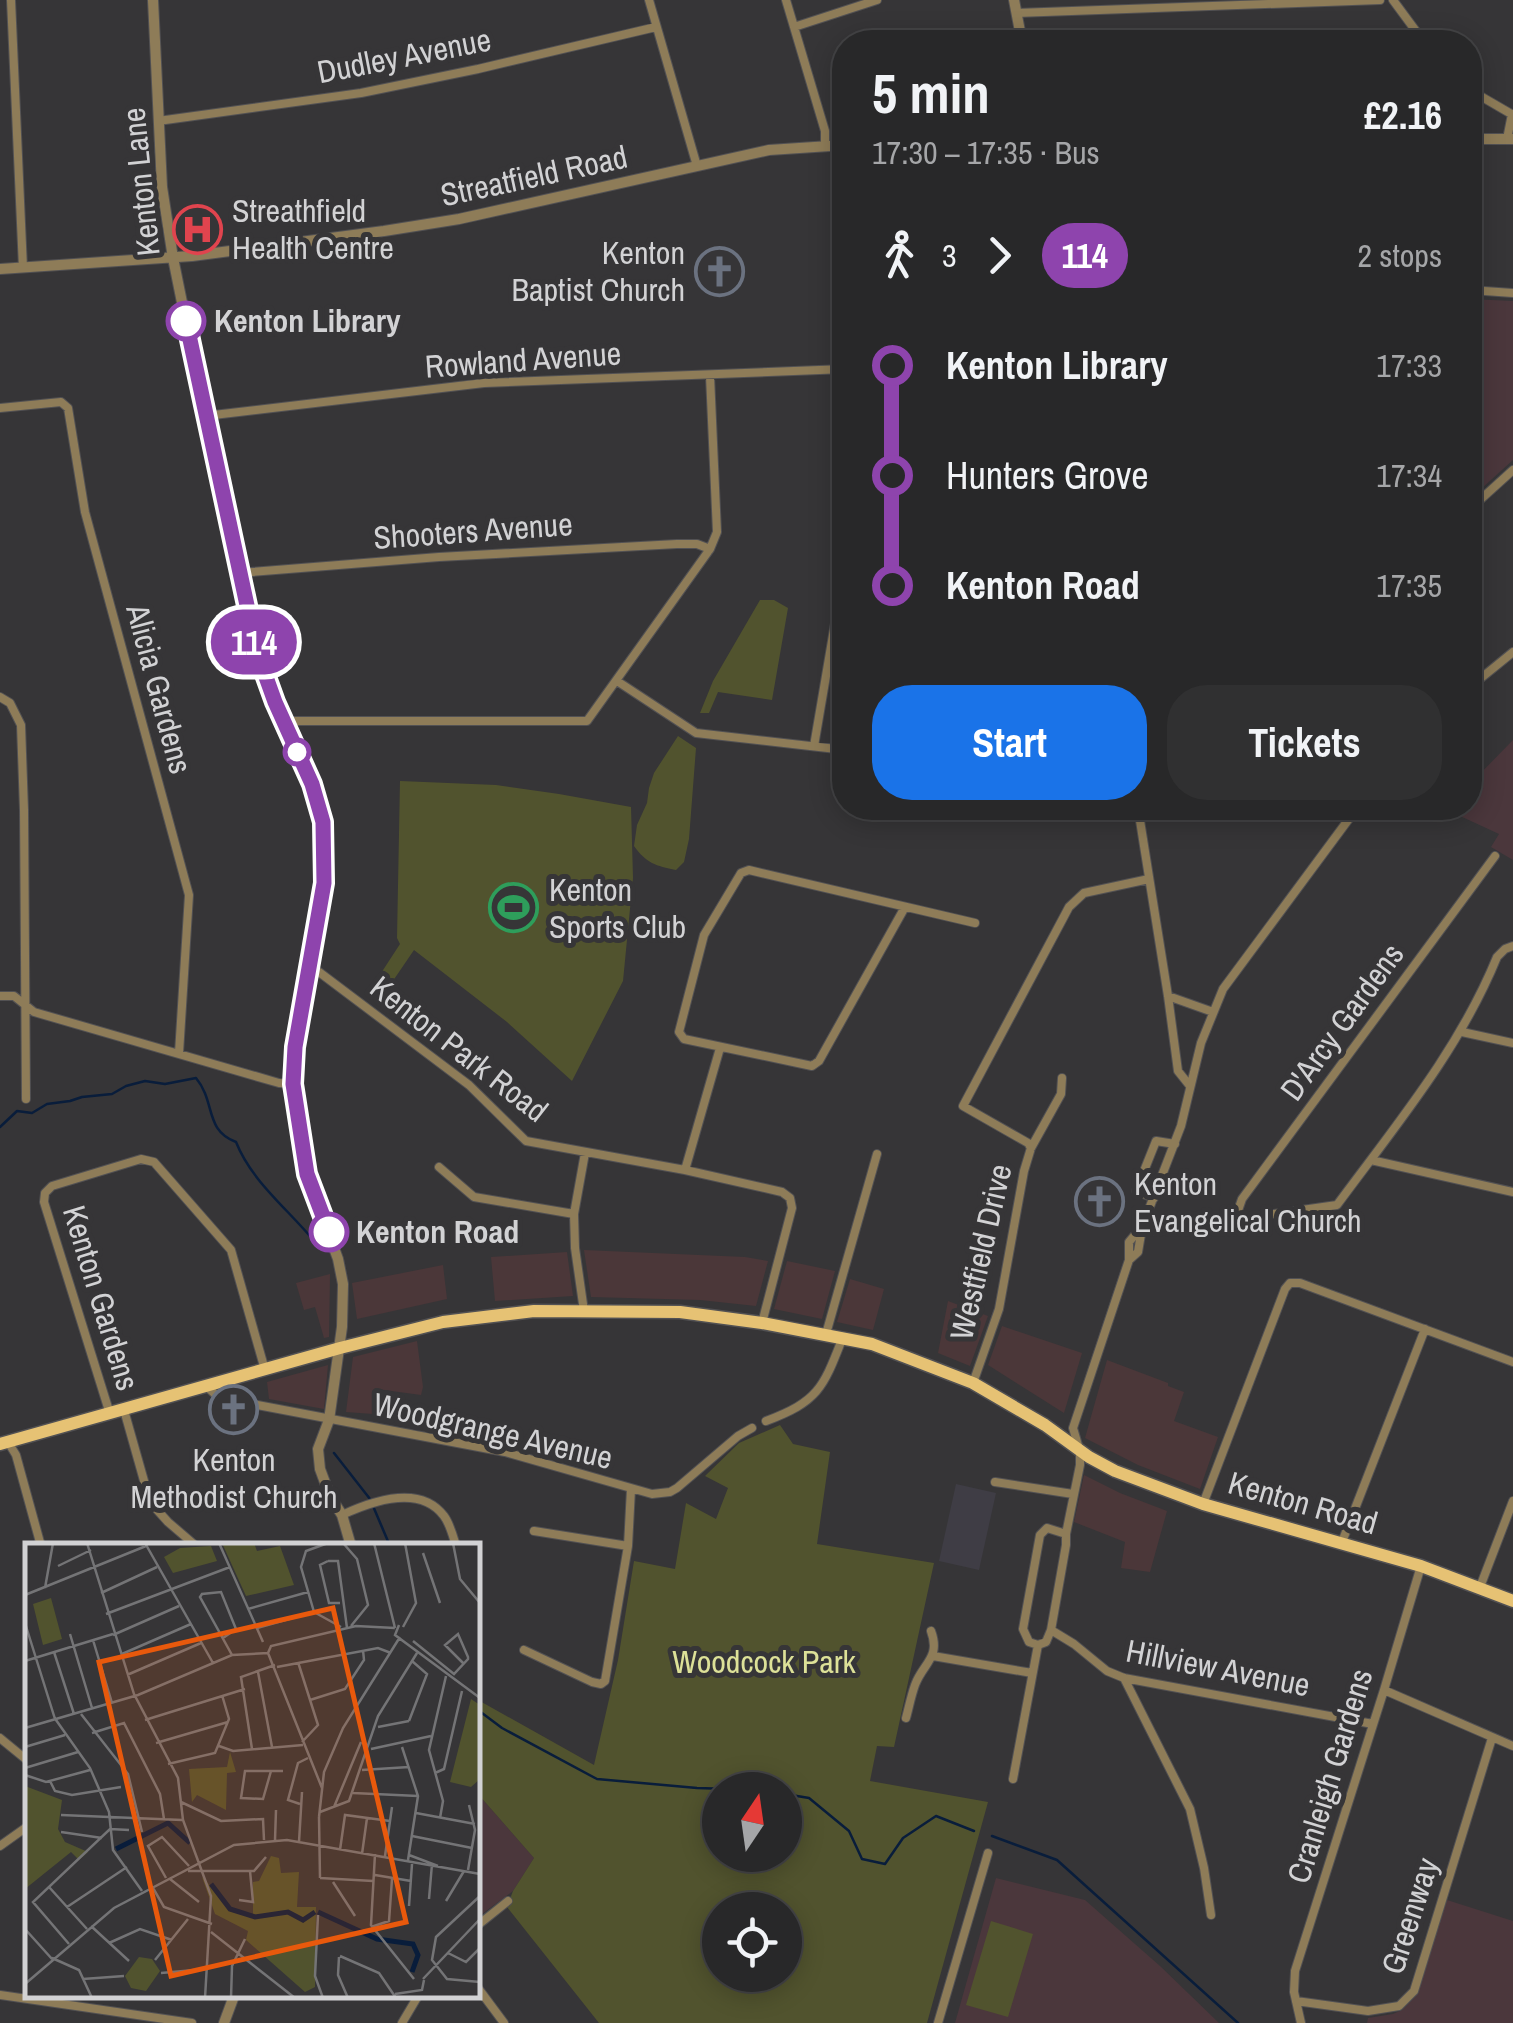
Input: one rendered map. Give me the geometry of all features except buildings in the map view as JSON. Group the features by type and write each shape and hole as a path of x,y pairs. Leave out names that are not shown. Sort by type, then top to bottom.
{"main road":[{"name":"Kenton Road","path":"340,1348 443,1322 584,1310 680,1312 843,1337 904,1355 973,1383 1114,1470 1203,1504 1420,1566 1513,1602"},
{"path":"4,1443 340,1348"}],"street":[{"path":"11,0 23,268"},
{"name":"Kenton Lane","path":"152,0 162,187 173,258 257,652 312,784 323,822 324,883 295,1047 293,1084 307,1174 338,1259 343,1284 340,1348 330,1420 318,1450 320,1469 342,1514 350,1543"},
{"path":"648,0 698,166"},
{"path":"786,0 825,145"},
{"path":"794,27 878,0"},
{"path":"1014,0 1020,30"},
{"path":"1016,13 1380,0"},
{"path":"1393,0 1415,30"},
{"name":"Dudley Avenue","path":"158,121 361,92 656,27"},
{"path":"1482,97 1512,114 1510,139 1482,139"},
{"name":"Streatfield Road","path":"0,269 173,258 459,219 769,150 832,145"},
{"path":"1482,291 1513,292"},
{"name":"Rowland Avenue","path":"206,416 484,383 832,370"},
{"path":"283,721 587,722 710,549 717,532 710,376"},
{"name":"Alicia Gardens","path":"0,408 61,402 68,408 86,512 189,895 179,1053"},
{"path":"1482,498 1513,470"},
{"name":"Shooters Avenue","path":"239,574 439,557 657,545 697,544 710,549"},
{"path":"814,746 832,641"},
{"path":"1482,677 1513,652"},
{"path":"617,680 696,733 832,748"},
{"path":"0,697 10,703 22,725 26,1099"},
{"path":"1140,820 1178,1071 1190,1086"},
{"path":"1013,1779 1032,1672 1051,1630 1080,1465 1073,1428 1130,1260 1138,1252 1141,1232 1175,1144 1201,1044 1223,989 1347,820"},
{"name":"D'Arcy Gardens","path":"1235,1219 1242,1199 1495,856"},
{"path":"904,906 819,1062 812,1066 684,1039 679,1032 704,934 740,873 749,870 904,906 975,923"},
{"path":"1031,1148 963,1106 1075,899 1084,893 1149,880"},
{"path":"1141,1232 1336,1205 1419,1095 1462,1032 1497,958 1513,946"},
{"name":"Kenton Park Road","path":"309,969 320,972 469,1085 526,1140 685,1170 782,1192 790,1198 792,1208 762,1322"},
{"path":"0,996 14,996 34,1012 293,1084"},
{"path":"1168,996 1213,1012"},
{"path":"1462,1032 1513,1043"},
{"path":"685,1170 720,1048"},
{"name":"Westfield Drive","path":"973,1383 999,1310 1024,1171 1031,1148 1061,1094 1062,1078"},
{"path":"1154,1198 1136,1191 1156,1142 1175,1144"},
{"path":"584,1310 574,1214 585,1153"},
{"path":"826,1334 877,1154"},
{"name":"Kenton Gardens","path":"116,1412 44,1202 52,1186 141,1159 154,1162 231,1250 265,1370"},
{"path":"1370,1160 1513,1192"},
{"path":"439,1167 474,1197 574,1214"},
{"path":"1203,1504 1290,1283 1300,1283 1513,1362"},
{"path":"1342,1542 1424,1329"},
{"path":"766,1421 794,1410 821,1388 843,1337"},
{"name":"Woodgrange Avenue","path":"206,1386 230,1400 505,1452 658,1494 670,1492 752,1428"},
{"path":"116,1412 150,1502 192,1543"},
{"path":"4,1443 16,1456 40,1543"},
{"path":"996,1482 1074,1494"},
{"path":"524,1650 592,1682 605,1681 628,1546 632,1489"},
{"path":"342,1514 402,1497 414,1498 431,1504 444,1516 455,1543"},
{"path":"1480,1588 1513,1501"},
{"path":"1064,1639 1029,1642 1024,1629 1040,1536 1047,1528 1066,1534"},
{"path":"534,1530 628,1546"},
{"name":"Cranleigh Gardens","path":"1301,2023 1294,1992 1295,1971 1420,1566"},
{"name":"Hillview Avenue","path":"1051,1630 1107,1671 1124,1678 1373,1724"},
{"path":"906,1718 920,1673 933,1656 930,1631"},
{"path":"933,1656 1032,1672"},
{"path":"1124,1678 1190,1810 1211,1916"},
{"path":"1384,1690 1513,1746"},
{"path":"0,1738 25,1759"},
{"name":"Greenway","path":"1296,2001 1368,2011 1399,2006 1414,1991 1492,1738"},
{"path":"0,1846 25,1828"},
{"path":"938,2023 988,1853"},
{"path":"480,1922 508,1901"},
{"path":"480,1991 504,2023"},
{"path":"0,1994 25,1998"},
{"path":"26,1998 192,2023"},
{"path":"224,2023 233,1998"},
{"path":"402,2023 417,1998"}],"shaded area":[{"path":"1482,300 1513,301 1513,460 1482,488"},
{"path":"1513,740 1513,860 1491,847 1499,834 1469,820 1482,820 1482,772"},
{"path":"584,1250 768,1261 756,1306 591,1297"},
{"path":"567,1252 573,1296 495,1301 491,1257"},
{"path":"787,1261 835,1271 822,1319 774,1309"},
{"path":"443,1265 447,1299 357,1319 352,1283"},
{"path":"330,1274 329,1337 324,1338 315,1307 304,1310 296,1283"},
{"path":"850,1279 884,1289 873,1330 837,1322"},
{"path":"948,1301 988,1316 970,1366 938,1353"},
{"path":"1002,1326 1082,1353 1064,1413 988,1365"},
{"path":"417,1341 421,1395 377,1389 373,1414 346,1412 353,1357"},
{"path":"1107,1360 1184,1392 1174,1421 1218,1437 1200,1489 1138,1465 1085,1438"},
{"path":"328,1365 324,1409 269,1399 267,1382"},
{"path":"1084,1475 1167,1511 1150,1572 1121,1568 1125,1542 1074,1522"},
{"path":"956,1484 996,1493 979,1570 939,1561"},
{"path":"480,1796 534,1858 513,1891 480,1916"},
{"path":"996,1878 1085,1900 1219,2023 955,2023"},
{"path":"1447,1900 1513,1921 1513,2023 1367,2023 1368,2018 1402,2010 1415,1997"}],"green space":[{"path":"760,600 774,600 788,608 772,700 718,692 709,713 700,713 713,681"},
{"path":"678,736 696,748 689,839 684,862 676,870 652,863 634,846 654,773"},
{"name":"Kenton Sports Club","path":"400,781 496,785 631,807 633,878 623,981 572,1081 507,1022 414,950 384,994 372,987 400,944"},
{"name":"Woodcock Park","path":"780,1425 793,1444 830,1452 817,1544 934,1563 894,1747 877,1746 870,1781 988,1802 927,2023 599,2023 507,1907 534,1858 480,1796 480,1701 594,1765 618,1660 634,1561 675,1569 686,1503 716,1519 728,1488 705,1476 739,1443"},
{"path":"991,1921 1033,1934 1008,2017 966,2005"}],"waterway":[{"path":"0,1127 17,1111 32,1113 47,1104 112,1094 145,1081 165,1084 196,1078 219,1130 236,1142 261,1183 315,1242"},
{"path":"334,1453 370,1499"},
{"path":"373,1506 389,1543"},
{"path":"480,1712 502,1728 597,1779 702,1788"},
{"path":"802,1797 809,1798 849,1831 862,1859 885,1864 903,1838 936,1816 974,1831"},
{"path":"992,1836 1057,1860 1238,2023"}],"bus line":[{"name":"114","path":"186,321 257,652 312,784 323,822 324,883 295,1047 293,1084 307,1174 329,1232"}],"place":[{"name":"Streathfield Health Centre","path":"197,229"},
{"name":"Kenton Baptist Church","path":"720,271"},
{"name":"Kenton Library","path":"186,321"},
{"name":"Kenton Sports Club","path":"514,908"},
{"name":"Kenton Evangelical Church","path":"1099,1202"},
{"name":"Kenton Road","path":"329,1232"},
{"name":"Kenton Methodist Church","path":"234,1410"}]}
